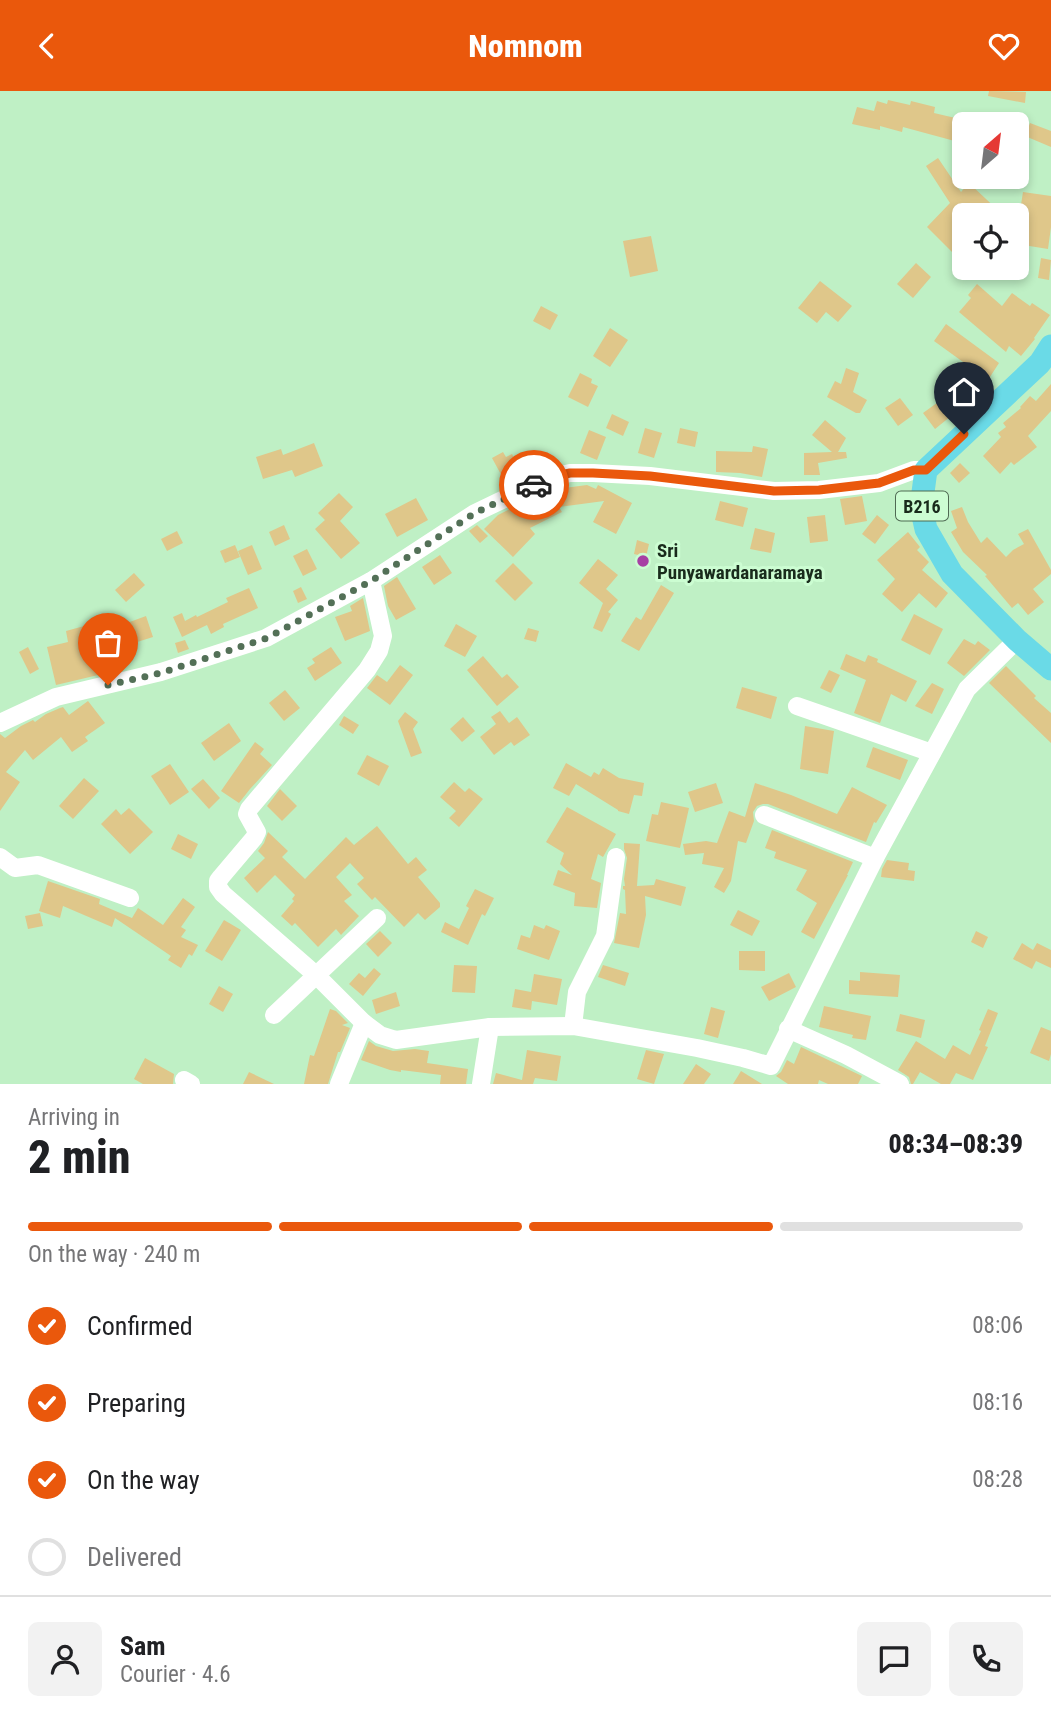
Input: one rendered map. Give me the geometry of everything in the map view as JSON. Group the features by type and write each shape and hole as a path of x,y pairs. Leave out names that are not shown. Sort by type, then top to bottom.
{"main road":[{"name":"B216","path":"1051,345 1040,363 926,470 921,507 926,529 952,574 1017,640 1051,669"}],"street":[{"path":"0,723 56,698 161,673 267,638 371,581 475,513 548,478 570,473 650,476 774,491 819,490 879,483 914,470 926,470"},
{"path":"371,581 383,636 379,651 367,670 249,809 247,814 257,832 218,881 218,887 316,975 364,1023 380,1035 396,1040 490,1027 573,1025 697,1048 771,1066 875,858 967,689 1017,640"},
{"path":"797,706 932,753"},
{"path":"764,815 875,858"},
{"path":"0,857 15,868 38,865 130,898"},
{"path":"573,1025 577,992 605,936 616,857"},
{"path":"274,1015 377,918"},
{"path":"339,1084 364,1023"},
{"path":"481,1084 490,1027"},
{"path":"788,1029 846,1055 900,1084"}],"building":[{"path":"989,91 1026,92 1025,103 988,96"},
{"path":"888,100 910,105 911,101 935,107 934,113 952,117 952,140 903,127 902,132 880,126 880,130 852,124 857,107 874,111 877,101 887,104"},
{"path":"1030,123 1051,131 1051,147 1029,138"},
{"path":"938,158 952,179 952,189 959,189 961,192 964,189 975,189 990,203 952,203 952,252 927,227 950,203 926,166"},
{"path":"1023,192 1051,196 1048,249 1029,246 1029,203 1021,203"},
{"path":"651,236 658,271 630,277 623,241"},
{"path":"1041,258 1051,260 1049,280 1038,278"},
{"path":"916,263 931,277 913,298 897,284"},
{"path":"820,281 852,306 838,322 826,312 817,323 798,308"},
{"path":"977,284 1002,306 1012,293 1030,306 1032,303 1050,315 1021,356 1009,346 1006,352 959,312 971,298 968,295"},
{"path":"541,306 558,315 550,330 533,321"},
{"path":"946,324 999,363 986,383 980,379 965,409 961,408 935,429 923,413 948,395 937,390 941,380 956,389 970,367 934,341"},
{"path":"610,328 628,340 610,367 593,356"},
{"path":"846,368 859,373 853,392 867,400 860,413 827,397 835,381 841,384"},
{"path":"580,373 592,379 591,383 598,386 588,407 568,397"},
{"path":"1051,384 1051,411 1028,436 1037,447 1014,465 1011,462 1000,474 983,456 1001,437 998,433 1006,427 1003,423 1021,408 1030,396 1036,401"},
{"path":"900,398 913,415 898,426 885,408"},
{"path":"612,414 629,422 623,436 606,428"},
{"path":"825,420 846,438 838,452 846,452 847,458 818,463 820,475 804,475 804,453 832,452 812,435"},
{"path":"645,428 662,433 654,458 638,453"},
{"path":"680,428 698,432 695,447 677,443"},
{"path":"589,430 606,437 597,460 580,453"},
{"path":"314,443 323,466 295,477 292,470 263,479 256,457 281,449 283,455"},
{"path":"753,446 768,449 762,477 716,472 716,451 752,452"},
{"path":"503,452 506,457 512,454 515,460 522,457 528,467 504,480 492,458"},
{"path":"960,463 970,473 959,483 950,473"},
{"path":"587,485 596,489 598,485 632,503 616,534 593,522 604,501 559,507 562,512 530,528 535,534 513,557 484,529 498,515 549,490"},
{"path":"339,493 353,507 340,521 360,543 341,559 315,529 325,520 318,513"},
{"path":"862,496 867,521 845,525 840,499"},
{"path":"416,498 428,520 397,537 385,514"},
{"path":"720,501 748,508 743,527 715,520"},
{"path":"962,507 981,543 987,537 1006,557 1024,544 1018,534 1028,529 1051,574 1033,589 1044,602 1028,615 1018,603 1012,608 985,576 987,575 963,552 951,532 957,528 951,511"},
{"path":"825,515 828,541 810,543 807,517"},
{"path":"877,515 889,525 875,544 862,534"},
{"path":"284,525 290,539 275,546 269,532"},
{"path":"477,525 488,536 480,543 469,531"},
{"path":"755,528 775,533 771,553 750,549"},
{"path":"177,531 183,543 167,551 161,539"},
{"path":"908,532 920,547 917,550 929,562 922,570 948,593 936,608 919,593 902,612 882,594 895,579 877,560"},
{"path":"637,540 649,544 646,557 634,554"},
{"path":"235,545 240,557 225,563 220,551"},
{"path":"252,545 262,569 248,575 238,551"},
{"path":"307,549 317,569 303,576 293,556"},
{"path":"440,555 452,573 434,585 422,567"},
{"path":"598,559 618,575 606,589 618,600 608,612 611,614 602,632 593,628 603,603 579,583"},
{"path":"513,563 533,583 515,601 495,581"},
{"path":"134,573 145,585 126,602 115,590"},
{"path":"397,577 416,609 396,620 388,606 384,586"},
{"path":"661,585 674,593 639,651 621,641 636,617 641,620"},
{"path":"301,587 307,599 298,603 293,591"},
{"path":"249,588 258,608 223,624 224,627 211,634 207,625 182,637 173,617 182,613 185,621 196,615 197,617 228,602 226,598"},
{"path":"363,598 370,631 345,641 335,617 352,611 350,606"},
{"path":"914,614 943,629 930,655 901,640"},
{"path":"146,616 153,637 134,643 127,623"},
{"path":"106,620 88,636 104,631 115,671 56,685 47,647 68,642 66,631"},
{"path":"456,624 477,636 465,657 444,646"},
{"path":"528,628 539,631 536,642 524,639"},
{"path":"964,639 975,645 978,641 990,650 964,676 947,663"},
{"path":"185,640 189,649 178,653 175,643"},
{"path":"28,647 39,669 30,674 19,652"},
{"path":"331,647 342,663 315,681 307,668 315,663 312,659"},
{"path":"846,654 865,662 868,655 917,681 906,702 891,694 880,723 854,713 866,680 840,669"},
{"path":"483,656 502,678 507,674 519,687 497,706 467,670"},
{"path":"400,665 413,675 390,705 367,688 377,675 387,682"},
{"path":"1006,666 1051,713 1051,743 989,683"},
{"path":"829,670 840,675 831,693 820,688"},
{"path":"932,683 944,689 932,714 915,706"},
{"path":"742,687 777,697 771,719 736,708"},
{"path":"285,690 300,708 284,721 269,703"},
{"path":"88,701 105,723 85,737 88,741 72,752 61,737 33,760 25,750 6,772 20,782 0,811 0,734 5,738 21,726 33,720 35,722 63,707 69,715"},
{"path":"500,711 509,723 517,717 530,735 514,746 511,742 494,755 480,737 496,724 491,717"},
{"path":"405,712 418,722 413,729 422,753 411,757 398,721"},
{"path":"344,716 359,725 353,734 339,725"},
{"path":"463,717 475,731 462,742 450,729"},
{"path":"229,723 241,741 214,761 201,743"},
{"path":"805,726 834,731 828,774 800,769"},
{"path":"255,742 264,749 260,754 272,765 239,803 221,791"},
{"path":"873,747 908,760 900,780 866,767"},
{"path":"367,755 389,766 379,786 357,774"},
{"path":"566,763 591,777 594,772 599,775 603,768 619,778 644,783 642,796 634,795 629,814 618,811 576,784 569,796 553,788"},
{"path":"170,764 189,792 170,805 151,776"},
{"path":"84,778 99,791 73,819 59,806"},
{"path":"203,779 220,798 209,809 191,789"},
{"path":"454,782 465,792 469,788 483,799 459,827 449,818 456,811 440,797"},
{"path":"716,783 723,803 695,812 688,792"},
{"path":"755,783 837,814 852,787 887,805 876,823 874,822 866,842 768,804 757,806 753,812 754,821 746,843 738,841 731,881 724,893 714,887 724,868 702,864 704,853 685,855 683,844 706,841 717,843 729,811 745,817"},
{"path":"280,789 297,806 282,821 267,806"},
{"path":"661,802 689,808 680,848 646,841 652,814 658,815"},
{"path":"567,807 616,834 603,857 598,854 591,879 601,883 597,908 574,906 575,893 553,885 558,870 572,875 560,864 564,853 546,842"},
{"path":"129,808 153,832 130,854 101,824 116,809 121,815"},
{"path":"377,826 408,864 416,857 427,870 418,877 440,903 440,907 425,920 418,913 404,927 375,897 372,900 357,884 364,878 350,863 336,877 352,895 344,901 359,916 341,935 336,929 318,947 295,923 292,926 281,916 294,901 292,899 295,895 275,875 257,893 244,878 265,858 258,851 268,832 288,851 282,857 305,879 346,837 354,845"},
{"path":"772,830 853,862 814,939 801,932 817,903 796,890 807,870 774,858 776,852 765,848"},
{"path":"178,834 198,844 191,859 171,849"},
{"path":"624,843 640,844 637,886 654,885 656,879 686,887 681,906 645,896 646,915 639,948 614,943 620,913 626,914 623,886 627,858"},
{"path":"887,860 909,863 908,870 915,871 914,881 881,877"},
{"path":"48,881 100,899 99,904 132,918 138,908 163,925 183,898 195,907 181,927 186,930 181,937 198,945 181,968 168,960 171,956 115,918 112,927 63,906 60,918 39,911"},
{"path":"475,889 494,898 485,916 482,914 468,945 441,932 445,922 459,929"},
{"path":"738,910 760,921 752,936 730,925"},
{"path":"40,913 43,926 28,929 25,916"},
{"path":"224,920 241,930 222,961 205,951"},
{"path":"534,925 544,929 546,925 560,931 549,960 517,949 521,935 530,938"},
{"path":"380,931 392,943 378,957 366,944"},
{"path":"976,931 988,937 983,948 971,942"},
{"path":"1022,943 1033,950 1037,943 1051,950 1051,968 1036,961 1032,969 1013,959"},
{"path":"739,951 765,951 765,971 739,970"},
{"path":"454,965 477,966 475,993 452,992"},
{"path":"603,965 629,973 625,986 598,977"},
{"path":"374,968 381,974 363,996 349,984 359,973 365,978"},
{"path":"860,972 900,975 898,997 849,994 849,980 860,981"},
{"path":"789,973 796,987 769,1001 761,987"},
{"path":"534,974 562,979 557,1005 532,1001 531,1010 512,1007 515,989 531,992"},
{"path":"219,986 233,994 223,1012 209,1004"},
{"path":"396,992 400,1006 376,1014 372,1000"},
{"path":"824,1006 871,1016 866,1040 819,1027"},
{"path":"711,1007 725,1011 718,1038 704,1034"},
{"path":"330,1009 336,1011 348,1023 342,1025 350,1028 338,1052 328,1084 304,1084 310,1055 314,1056"},
{"path":"988,1009 998,1013 985,1046 988,1047 973,1080 956,1073 950,1084 941,1084 920,1072 911,1084 909,1077 898,1070 916,1041 945,1059 953,1045 970,1055"},
{"path":"900,1014 925,1020 921,1038 896,1031"},
{"path":"1041,1027 1051,1031 1049,1061 1030,1053"},
{"path":"369,1041 393,1051 429,1051 427,1063 468,1069 466,1084 440,1084 441,1075 390,1070 361,1060"},
{"path":"801,1047 862,1076 858,1084 828,1084 819,1080 818,1084 788,1084 776,1076 787,1060 794,1064"},
{"path":"527,1050 561,1056 557,1081 535,1078 533,1084 493,1084 496,1073 522,1080"},
{"path":"646,1050 664,1054 654,1084 637,1079"},
{"path":"145,1058 174,1074 173,1084 143,1084 134,1079"},
{"path":"696,1064 711,1074 704,1084 683,1084"},
{"path":"741,1071 762,1084 733,1084"},
{"path":"249,1072 274,1084 243,1084"}],"way so far":[{"path":"108,685 161,673 267,638 371,581 475,513 534,485"}],"place":[{"name":"Sri Punyawardanaramaya","path":"643,561"}],"route":[{"path":"534,485 548,478 570,473 650,476 774,491 819,490 879,483 914,470 926,470 964,434"}]}
